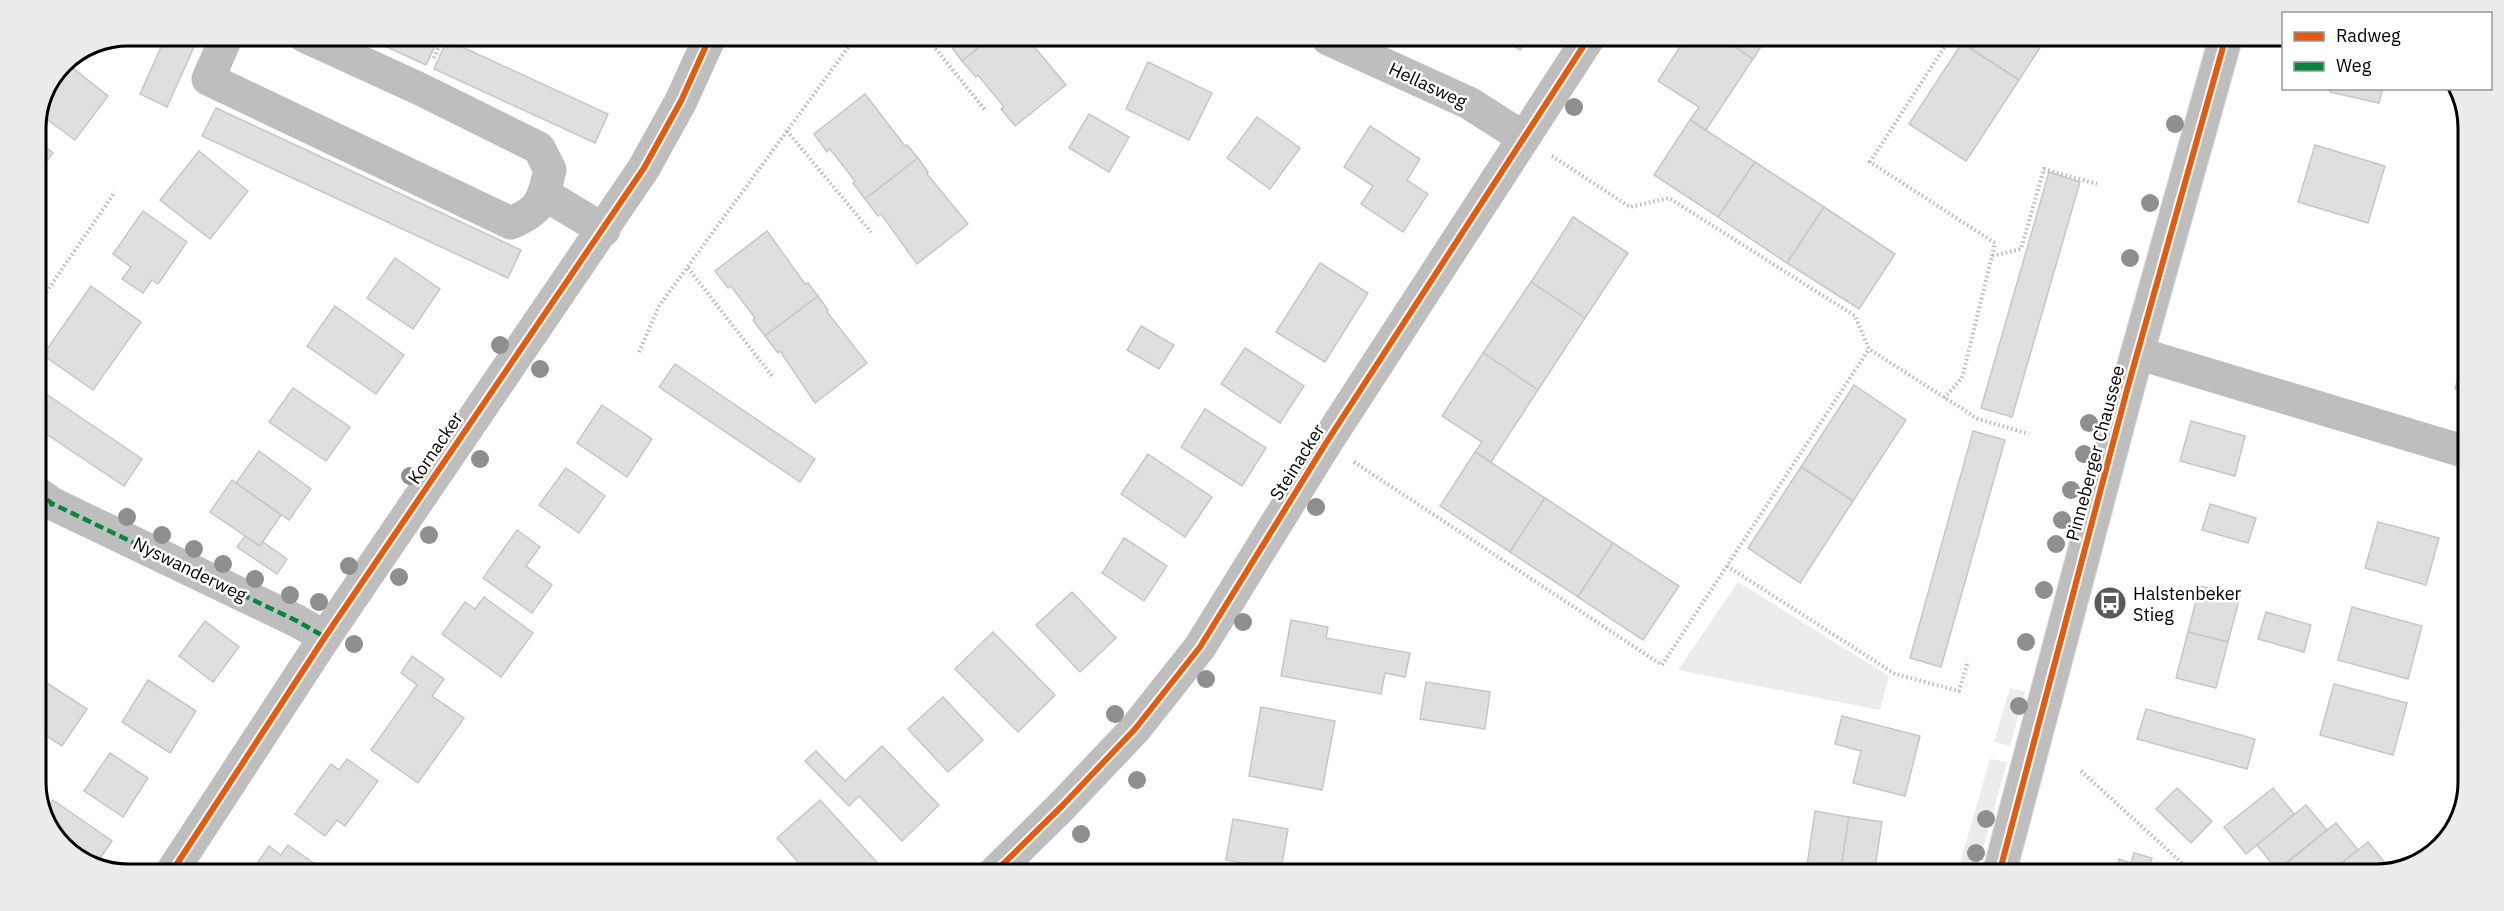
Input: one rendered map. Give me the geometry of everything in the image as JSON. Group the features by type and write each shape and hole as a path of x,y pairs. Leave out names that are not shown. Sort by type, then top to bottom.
{"street":[{"path":"223,46 208,79 511,223 532,214 544,194 550,170 538,148 420,89 326,46"},
{"name":"Kornacker","path":"177,864 325,637 644,168 681,101 706,46"},
{"name":"Hellasweg","path":"1343,46 1469,103 1524,138"},
{"name":"Steinacker","path":"1003,864 1135,729 1200,647 1326,443 1583,46"},
{"name":"Pinneberger Chaussee","path":"2002,864 2137,353 2223,46"},
{"path":"544,194 603,230"},
{"path":"2137,353 2457,449"},
{"name":"Nyswanderweg","path":"47,503 297,621 325,637"}],"path":[{"path":"639,352 659,306 849,46"},
{"path":"933,46 985,110"},
{"path":"1944,398 1962,378 1995,243 1870,162 1945,46"},
{"path":"787,131 871,232"},
{"path":"1524,138 1630,207 1669,198 1855,316 1869,349 1978,419 2029,434"},
{"path":"1992,256 2021,249 2044,169 2097,184"},
{"path":"46,293 115,192"},
{"path":"687,267 772,376"},
{"path":"1326,443 1662,665 1869,349"},
{"path":"1727,566 1895,674 1959,691 1968,661"},
{"path":"2081,771 2183,864"}],"shaded area":[{"path":"1738,582 1889,676 1880,710 1678,670"},
{"path":"2010,688 2025,692 2010,746 1994,742"},
{"path":"1990,759 2007,762 1979,864 1960,864"}],"building":[{"path":"162,46 194,46 167,107 140,94"},
{"path":"385,46 435,46 426,65"},
{"path":"444,46 460,46 608,114 595,143 434,69"},
{"path":"951,46 981,46 962,61"},
{"path":"981,46 1034,46 1066,85 1015,126 1001,109 1004,107 978,75 976,77 962,61"},
{"path":"1680,46 1734,46 1753,59 1706,130 1690,120 1699,107 1658,81"},
{"path":"1734,46 1761,46 1753,59"},
{"path":"1960,46 1967,46 2019,80 1966,161 1909,124"},
{"path":"1967,46 2041,46 2019,80"},
{"path":"1148,62 1212,93 1189,140 1126,109"},
{"path":"73,68 108,96 75,140 47,119 53,97 60,83"},
{"path":"2330,90 2382,90 2379,103 2330,92"},
{"path":"865,94 905,146 907,145 918,158 865,199 853,183 855,181 830,149 827,152 814,134"},
{"path":"216,108 521,250 508,278 202,136"},
{"path":"1089,114 1129,137 1109,172 1069,148"},
{"path":"1257,117 1300,148 1270,189 1227,158"},
{"path":"1690,120 1755,162 1718,217 1654,175"},
{"path":"1370,126 1420,159 1407,180 1428,194 1403,232 1361,204 1373,186 1344,167"},
{"path":"2315,145 2385,166 2368,223 2298,202"},
{"path":"46,148 53,153 46,162"},
{"path":"199,151 248,191 210,239 160,200"},
{"path":"918,158 928,172 927,174 968,224 917,264 881,214 878,216 865,199"},
{"path":"1755,162 1824,207 1787,263 1718,217"},
{"path":"2049,172 2080,182 2012,417 1981,408"},
{"path":"1824,207 1895,254 1859,309 1787,263"},
{"path":"143,211 187,242 158,284 152,280 143,293 122,279 131,267 113,254"},
{"path":"1573,217 1628,253 1585,318 1531,282"},
{"path":"767,231 805,284 808,283 818,296 765,336 753,320 755,318 731,286 728,288 715,271"},
{"path":"395,258 440,289 413,329 367,298"},
{"path":"1320,263 1368,293 1325,362 1276,332"},
{"path":"1531,282 1585,318 1538,390 1483,353"},
{"path":"91,286 141,322 93,390 46,357 46,350"},
{"path":"818,296 828,310 827,312 867,363 815,403 780,351 778,353 765,336"},
{"path":"335,306 404,355 376,394 307,346"},
{"path":"1141,326 1174,345 1159,369 1127,350"},
{"path":"1245,348 1304,386 1280,423 1221,384"},
{"path":"1483,353 1538,390 1491,462 1475,452 1482,442 1442,416"},
{"path":"675,364 815,459 800,482 659,387"},
{"path":"1854,385 1906,420 1853,501 1801,467"},
{"path":"293,388 350,427 326,461 269,422"},
{"path":"46,394 142,459 124,486 46,434"},
{"path":"602,405 652,439 627,477 577,443"},
{"path":"1205,409 1266,448 1242,486 1181,447"},
{"path":"2191,421 2245,436 2235,476 2180,461"},
{"path":"1973,431 2005,440 1941,667 1910,658"},
{"path":"259,451 311,489 289,520 236,483"},
{"path":"1475,452 1545,498 1510,552 1440,506"},
{"path":"1148,454 1212,497 1185,537 1121,494"},
{"path":"1801,467 1853,501 1800,583 1748,548"},
{"path":"566,468 605,496 579,533 539,505"},
{"path":"232,480 281,515 260,546 210,512"},
{"path":"1545,498 1613,543 1578,597 1510,552"},
{"path":"2210,504 2256,518 2248,543 2202,530"},
{"path":"2378,522 2439,538 2426,585 2365,568"},
{"path":"517,530 540,547 526,566 552,585 532,613 483,578"},
{"path":"245,536 260,546 263,542 287,559 277,574 237,547"},
{"path":"1124,538 1167,566 1144,601 1102,573"},
{"path":"1613,543 1679,586 1643,640 1578,597"},
{"path":"2200,586 2240,596 2228,642 2188,632"},
{"path":"1072,592 1116,638 1080,672 1036,625"},
{"path":"484,597 533,633 501,677 442,634 465,602 475,609"},
{"path":"2352,607 2422,626 2408,679 2338,660"},
{"path":"2266,612 2311,625 2304,652 2258,639"},
{"path":"1291,620 1328,627 1326,638 1410,653 1405,677 1385,673 1381,694 1281,676"},
{"path":"205,621 239,647 213,682 179,656"},
{"path":"993,632 1055,695 1018,732 955,669"},
{"path":"2188,632 2228,642 2216,688 2176,678"},
{"path":"412,656 444,679 432,696 464,718 418,783 371,750 417,685 401,673"},
{"path":"148,680 196,711 170,753 122,722"},
{"path":"1426,682 1490,692 1485,729 1420,719"},
{"path":"47,683 87,709 62,746 47,736"},
{"path":"2334,684 2407,703 2393,755 2320,735"},
{"path":"943,697 983,740 948,772 908,729"},
{"path":"1261,707 1335,721 1322,790 1249,776"},
{"path":"2146,709 2255,739 2247,769 2137,739"},
{"path":"1842,716 1920,736 1905,796 1853,783 1861,751 1835,744"},
{"path":"882,746 939,805 902,841 859,796 849,806 805,761 816,751 845,781"},
{"path":"110,753 148,778 123,817 84,791"},
{"path":"347,759 378,781 345,826 337,820 325,836 295,814 331,764 339,770"},
{"path":"2177,788 2212,821 2191,843 2156,809"},
{"path":"2273,788 2294,814 2246,854 2224,827"},
{"path":"53,800 112,841 100,859 83,851 63,832 57,824 50,805"},
{"path":"820,800 879,864 800,864 777,838"},
{"path":"2306,805 2327,830 2284,864 2272,864 2257,845"},
{"path":"1815,811 1849,817 1842,864 1807,864"},
{"path":"1849,817 1882,822 1876,864 1842,864"},
{"path":"1233,819 1288,829 1282,864 1248,864 1226,860"},
{"path":"2336,823 2358,850 2341,864 2290,864 2288,862"},
{"path":"2368,842 2386,864 2376,864 2341,864"},
{"path":"288,845 315,864 257,864 269,846 281,855"},
{"path":"2134,853 2152,858 2150,864 2118,864 2119,859 2131,863"}],"marked path":[{"path":"47,499 297,621 325,637"},
{"path":"47,505 53,504"}],"cycle path":[{"path":"177,864 325,637 644,168 681,101 706,46"},
{"path":"1003,864 1135,729 1200,647 1326,443 1583,46"},
{"path":"2002,864 2127,390 2223,46"}],"place":[{"name":"Halstenbeker Stieg","path":"2110,603"}]}
